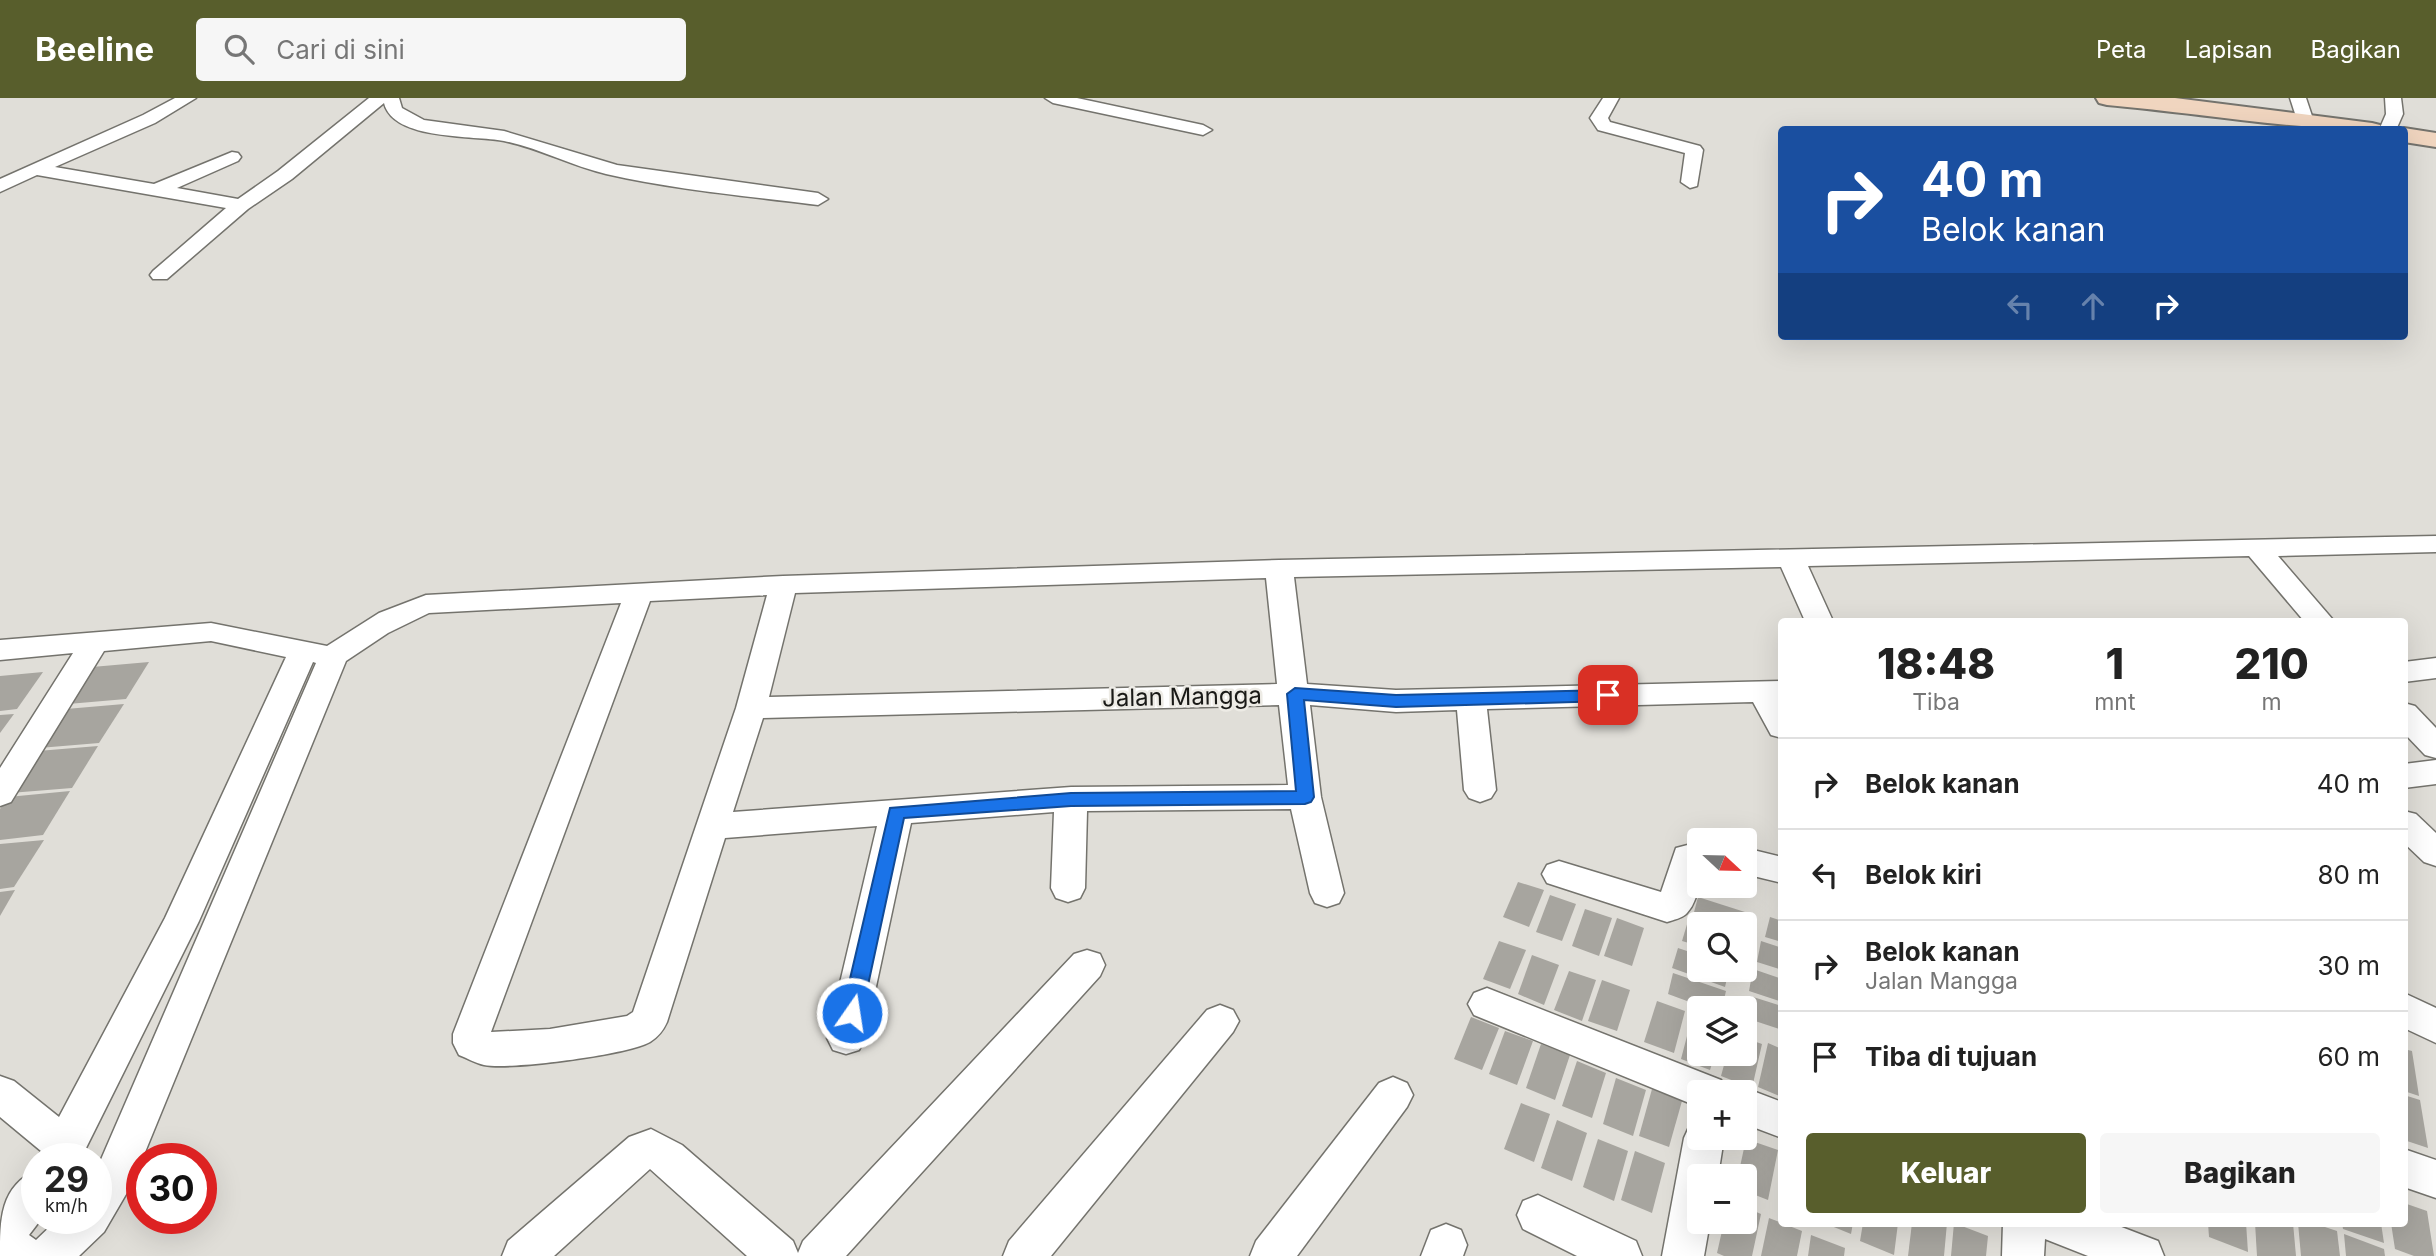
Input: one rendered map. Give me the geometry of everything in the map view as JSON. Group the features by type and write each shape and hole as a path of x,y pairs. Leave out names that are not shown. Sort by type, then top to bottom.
{"street":[{"path":"0,186 149,119 188,98"},
{"path":"160,275 241,205 285,175 379,98"},
{"path":"391,98 391,107 397,113 422,126 502,136 615,171 818,199"},
{"path":"1053,98 1203,130"},
{"path":"1611,98 1599,118 1604,126 1694,150 1690,182"},
{"path":"2107,98 2301,108 2359,126"},
{"path":"2389,126 2396,107 2393,98"},
{"path":"2408,136 2436,140"},
{"path":"156,190 232,156"},
{"path":"35,169 241,205"},
{"path":"0,650 211,632 319,654 361,635 397,614 426,604 783,585 1279,569 2436,544"},
{"path":"2256,548 2317,618"},
{"path":"1791,558 1818,618"},
{"path":"1279,569 1305,797 1327,893"},
{"path":"639,592 472,1034 472,1043 475,1046 497,1051 541,1047 636,1031 645,1026 751,708 783,585"},
{"path":"0,794 95,642"},
{"path":"67,1143 319,654"},
{"path":"112,1180 319,654"},
{"path":"2408,671 2436,668"},
{"path":"1772,691 1778,713"},
{"name":"Jalan Mangga","path":"751,708 1295,694 1396,701 1772,691"},
{"path":"1471,699 1480,790"},
{"path":"2408,718 2436,747"},
{"path":"2408,776 2436,772"},
{"path":"712,826 1071,799 1305,797"},
{"path":"1068,888 1071,799"},
{"path":"846,1038 897,812"},
{"path":"2408,827 2436,853"},
{"path":"1559,874 1667,908 1675,903 1687,862"},
{"path":"1757,864 1778,869"},
{"path":"818,1256 1087,965"},
{"path":"1487,1004 1687,1084"},
{"path":"2408,1011 2436,1027"},
{"path":"1024,1256 1220,1021"},
{"path":"0,1093 52,1143"},
{"path":"1271,1256 1393,1095"},
{"path":"1757,1111 1778,1118"},
{"path":"523,1256 642,1150 651,1148 668,1158 761,1251"},
{"path":"1683,1256 1702,1150"},
{"path":"2408,1169 2436,1179"},
{"path":"0,1234 21,1213"},
{"path":"1538,1215 1621,1256"},
{"path":"2023,1256 2024,1227"},
{"path":"2070,1227 2143,1256"},
{"path":"48,1256 72,1234"},
{"path":"0,1241 23,1256"}],"building":[{"path":"149,662 126,699 68,704 92,667"},
{"path":"43,672 17,709 0,711 0,676"},
{"path":"124,704 99,743 39,748 66,709"},
{"path":"14,714 0,733 0,715"},
{"path":"98,746 72,788 10,793 38,751"},
{"path":"70,791 43,835 0,840 0,809 8,797"},
{"path":"44,840 14,887 0,889 0,844"},
{"path":"1518,882 1544,890 1529,927 1503,917"},
{"path":"15,890 0,916 0,892"},
{"path":"1550,895 1576,904 1562,941 1536,932"},
{"path":"1698,898 1701,898 1745,912 1694,912"},
{"path":"1585,909 1612,918 1599,956 1572,946"},
{"path":"1770,917 1778,920 1778,941 1765,937"},
{"path":"1617,918 1644,928 1632,966 1604,956"},
{"path":"1687,924 1687,942 1682,941"},
{"path":"1499,941 1526,950 1510,989 1483,979"},
{"path":"1761,941 1778,947 1778,969 1757,962"},
{"path":"1678,948 1687,951 1687,973 1672,968"},
{"path":"1532,955 1559,965 1544,1005 1518,994"},
{"path":"1757,970 1778,978 1778,1001 1749,991 1751,982 1757,982"},
{"path":"1569,971 1596,980 1582,1021 1554,1010"},
{"path":"1673,973 1687,978 1687,982 1700,982 1726,991 1725,996 1687,996 1687,1001 1668,994"},
{"path":"1602,980 1630,990 1617,1031 1588,1021"},
{"path":"1711,982 1726,982 1725,987"},
{"path":"1757,998 1778,1005 1778,1029 1757,1022"},
{"path":"1657,1001 1685,1011 1674,1053 1644,1042"},
{"path":"1471,1017 1499,1028 1482,1070 1454,1059"},
{"path":"1505,1031 1533,1041 1517,1085 1489,1074"},
{"path":"1687,1036 1687,1061 1681,1059"},
{"path":"1757,1042 1762,1044 1757,1066"},
{"path":"1768,1043 1778,1047 1778,1095 1758,1087"},
{"path":"1541,1044 1570,1055 1555,1100 1526,1088"},
{"path":"2408,1050 2412,1051 2419,1096 2408,1092"},
{"path":"1577,1061 1606,1073 1592,1118 1562,1106"},
{"path":"1724,1066 1757,1066 1754,1080 1731,1080 1721,1076"},
{"path":"1616,1078 1646,1090 1633,1136 1603,1124"},
{"path":"1652,1089 1682,1101 1669,1147 1639,1136"},
{"path":"2408,1096 2420,1100 2428,1148 2408,1141"},
{"path":"1521,1103 1550,1114 1534,1162 1504,1149"},
{"path":"1557,1120 1587,1133 1572,1181 1541,1168"},
{"path":"1598,1139 1628,1151 1614,1201 1583,1187"},
{"path":"1757,1143 1778,1150 1768,1200 1757,1196 1757,1164 1741,1164 1744,1150 1757,1150"},
{"path":"1635,1151 1665,1163 1652,1213 1621,1200"},
{"path":"2408,1204 2427,1211 2434,1256 2414,1256 2395,1249 2392,1227 2408,1227"},
{"path":"1757,1212 1761,1214 1757,1233"},
{"path":"1769,1218 1778,1222 1778,1227 1792,1227 1802,1231 1797,1256 1761,1256"},
{"path":"1834,1227 1852,1227 1851,1234"},
{"path":"1862,1227 1898,1227 1894,1255 1860,1241"},
{"path":"1912,1227 1947,1227 1944,1256 1908,1256"},
{"path":"1954,1227 1964,1227 1988,1236 1986,1256 1951,1256"},
{"path":"2208,1227 2246,1227 2248,1252 2209,1237"},
{"path":"2255,1227 2293,1227 2296,1256 2257,1256"},
{"path":"2298,1227 2325,1227 2337,1231 2340,1256 2301,1256"},
{"path":"2382,1227 2384,1243 2343,1229"},
{"path":"1721,1234 1757,1234 1752,1256 1724,1256 1717,1253"},
{"path":"2344,1234 2384,1249 2385,1256 2346,1256"},
{"path":"1811,1235 1845,1248 1844,1256 1808,1256"}],"route":[{"path":"852,1013 897,812 1071,799 1305,797 1295,694 1396,701 1608,695"}]}
